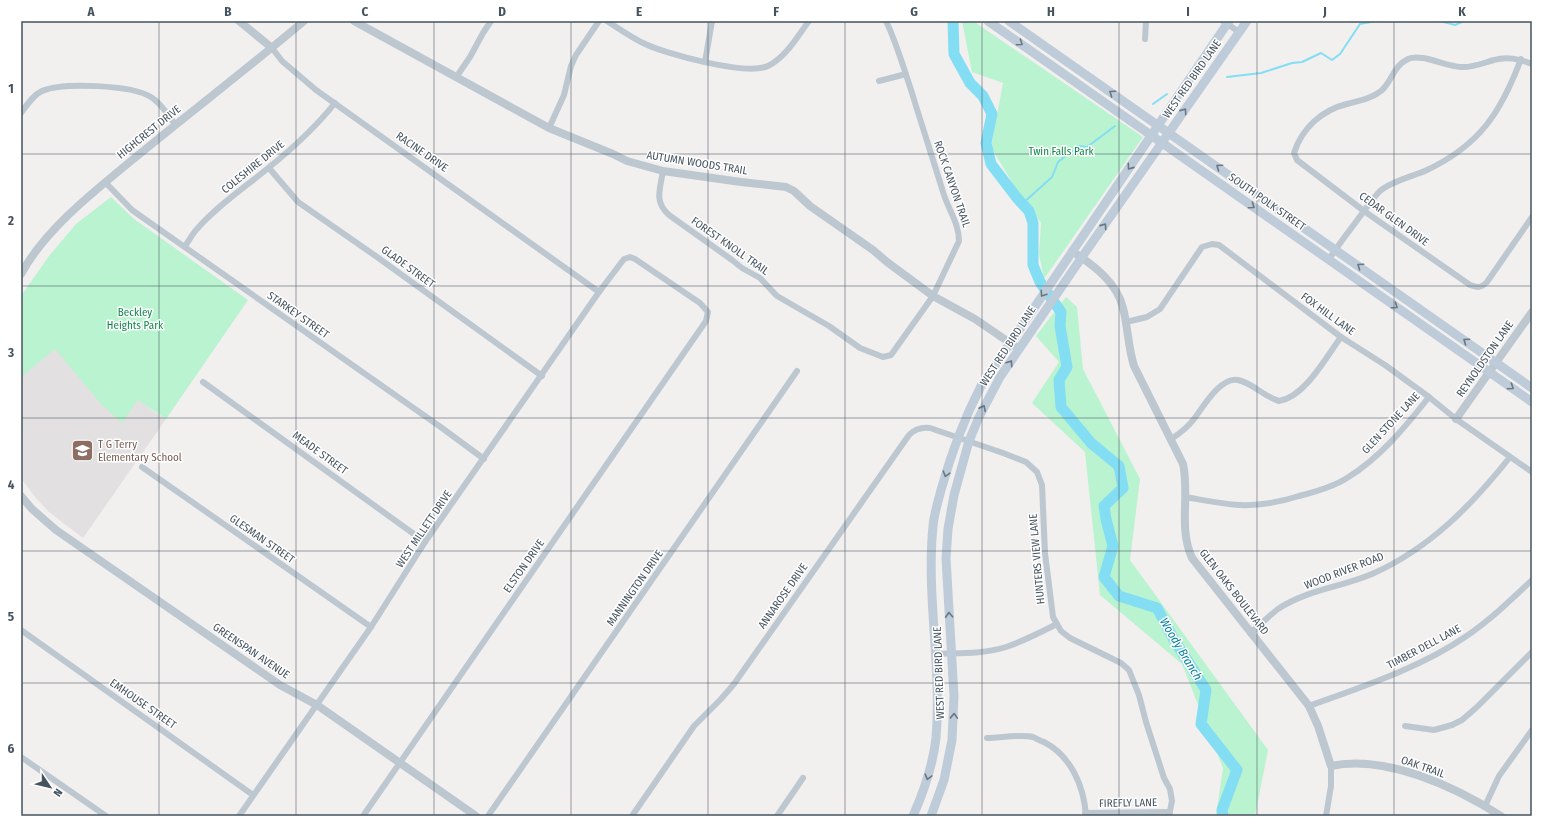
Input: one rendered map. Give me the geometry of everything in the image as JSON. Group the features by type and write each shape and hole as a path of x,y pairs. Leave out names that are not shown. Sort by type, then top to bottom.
{"main road":[{"name":"SOUTH POLK STREET","path":"988,21 1532,402"},
{"name":"SOUTH POLK STREET","path":"1009,21 1532,388"},
{"name":"WEST RED BIRD LANE","path":"931,816 944,780 952,740 954,701 946,558 948,529 956,483 969,441 990,394 1019,349 1247,21"},
{"name":"WEST RED BIRD LANE","path":"913,816 923,794 929,774 936,739 937,699 930,573 933,523 958,437 981,386 1152,135 1226,22"},
{"path":"936,739 952,740"}],"street":[{"name":"RACINE DRIVE","path":"239,21 272,48 282,61 316,90 599,292"},
{"name":"HIGHCREST DRIVE","path":"21,274 41,245 54,230 105,182 304,21"},
{"name":"AUTUMN WOODS TRAIL","path":"354,21 457,76 549,128 627,161 663,170 741,182 786,186 794,191 810,206 873,250 933,296 975,319 1019,349"},
{"path":"457,76 491,21"},
{"path":"549,128 562,99 571,66 576,55 599,21"},
{"path":"607,21 642,43 659,50 705,62 751,69 766,66 781,56 790,47 809,21"},
{"path":"705,62 712,21"},
{"name":"ROCK CANYON TRAIL","path":"886,21 906,74 946,201 958,226 959,234 959,241 933,296 899,344"},
{"path":"1146,21 1146,39"},
{"path":"1226,22 1239,32"},
{"name":"CEDAR GLEN DRIVE","path":"1521,59 1507,58 1462,68 1421,59 1414,58 1407,60 1394,71 1385,86 1376,94 1324,112 1309,127 1297,145 1294,154 1297,160 1364,211 1470,286 1477,288 1483,287 1487,282 1532,217"},
{"path":"1329,259 1381,190 1448,159 1473,141 1502,104 1521,59 1532,64"},
{"path":"879,81 906,74"},
{"path":"21,113 38,93 49,89 81,86 114,87 142,93 150,97 162,108 175,124"},
{"name":"COLESHIRE DRIVE","path":"185,246 197,229 212,214 269,168 316,127 335,103"},
{"name":"GLADE STREET","path":"269,168 298,202 542,376"},
{"name":"FOREST KNOLL TRAIL","path":"663,170 659,199 663,209 742,268 760,278 777,296 829,326 860,348 876,355 883,357 891,355 899,344"},
{"name":"STARKEY STREET","path":"105,182 132,210 185,246 484,459"},
{"name":"FOX HILL LANE","path":"1126,322 1147,317 1160,309 1198,251 1202,247 1212,244 1219,245 1341,337 1385,365 1456,419 1532,472"},
{"name":"GLEN OAKS BOULEVARD","path":"1072,251 1082,257 1104,276 1113,287 1122,305 1126,322 1129,349 1134,366 1183,464 1186,482 1184,534 1187,548 1192,558 1250,633 1310,706 1331,766 1331,786 1326,816"},
{"name":"WEST MILLETT DRIVE","path":"239,816 371,627 425,542 542,376 599,292 624,259 630,258 640,262 705,308 708,312 708,316 702,328"},
{"name":"REYNOLDSTON LANE","path":"1456,419 1532,312"},
{"name":"ELSTON DRIVE","path":"363,816 702,328"},
{"path":"1171,438 1190,424 1213,394 1228,381 1242,381 1269,397 1279,401 1293,396 1303,388 1341,337"},
{"name":"MANNINGTON DRIVE","path":"488,816 797,371"},
{"name":"MEADE STREET","path":"203,382 425,542"},
{"name":"GLEN STONE LANE","path":"1185,497 1239,505 1259,504 1292,498 1332,486 1347,478 1374,457 1416,413 1429,397"},
{"name":"ANNAROSE DRIVE","path":"632,816 694,726 734,684 909,435 913,431 930,428 969,441"},
{"name":"HUNTERS VIEW LANE","path":"969,441 1026,462 1032,466 1039,475 1042,485 1045,553 1053,617 1060,631 1070,638 1121,663 1129,670 1139,695 1164,778 1170,789 1172,801 1170,814"},
{"name":"WOOD RIVER ROAD","path":"1250,633 1279,609 1311,594 1371,574 1399,560 1423,545 1447,526 1471,503 1510,457"},
{"name":"GLESMAN STREET","path":"142,467 371,627"},
{"name":"GREENSPAN AVENUE","path":"21,496 32,509 56,530 280,685 317,705 476,816"},
{"name":"TIMBER DELL LANE","path":"1310,706 1392,676 1442,651 1464,638 1491,618 1532,580"},
{"path":"935,654 986,651 1005,647 1057,624"},
{"name":"EMHOUSE STREET","path":"21,630 253,795"},
{"path":"1405,726 1434,730 1452,725 1462,720 1532,652"},
{"path":"1485,806 1499,776 1532,730"},
{"path":"986,738 1033,737 1056,750 1068,762 1074,771 1080,788 1086,815"},
{"path":"21,757 106,816"},
{"name":"OAK TRAIL","path":"1331,766 1340,764 1363,764 1397,769 1419,776 1467,796 1501,816"},
{"path":"777,816 803,778"},
{"name":"FIREFLY LANE","path":"1086,815 1170,814"}],"shaded area":[{"name":"T G Terry Elementary School","path":"21,302 153,411 166,419 83,538 49,512 35,497 21,478"}],"green space":[{"name":"Twin Falls Park","path":"962,21 973,21 1143,137 1044,279 1039,254 1041,223 1016,189 991,147 1003,83 972,72"},
{"name":"Beckley Heights Park","path":"111,197 134,219 248,300 166,419 138,400 122,423 101,404 55,349 21,377 21,296 49,256 76,224"},
{"path":"1066,297 1077,307 1083,369 1140,479 1130,560 1268,750 1255,816 1216,816 1223,768 1182,664 1100,595 1085,452 1032,403 1059,362 1036,336"}],"waterway":[{"name":"Woody Branch","path":"953,21 954,54 970,83 983,96 992,114 986,143 991,164 1029,211 1033,223 1033,265 1040,282 1061,312 1060,326 1067,367 1059,380 1061,407 1091,443 1119,466 1123,488 1104,506 1113,546 1104,577 1119,596 1157,608 1173,638 1206,690 1201,724 1237,770 1222,810 1223,816"},
{"path":"1227,77 1261,73 1292,63 1302,62 1321,53 1332,60 1340,54 1360,24 1376,21"},
{"path":"1440,21 1455,25 1464,21"},
{"path":"1153,104 1167,94"},
{"path":"1022,204 1052,177 1058,162 1078,146 1087,147 1115,126"}],"place":[{"name":"T G Terry Elementary School","path":"82,450"}]}
